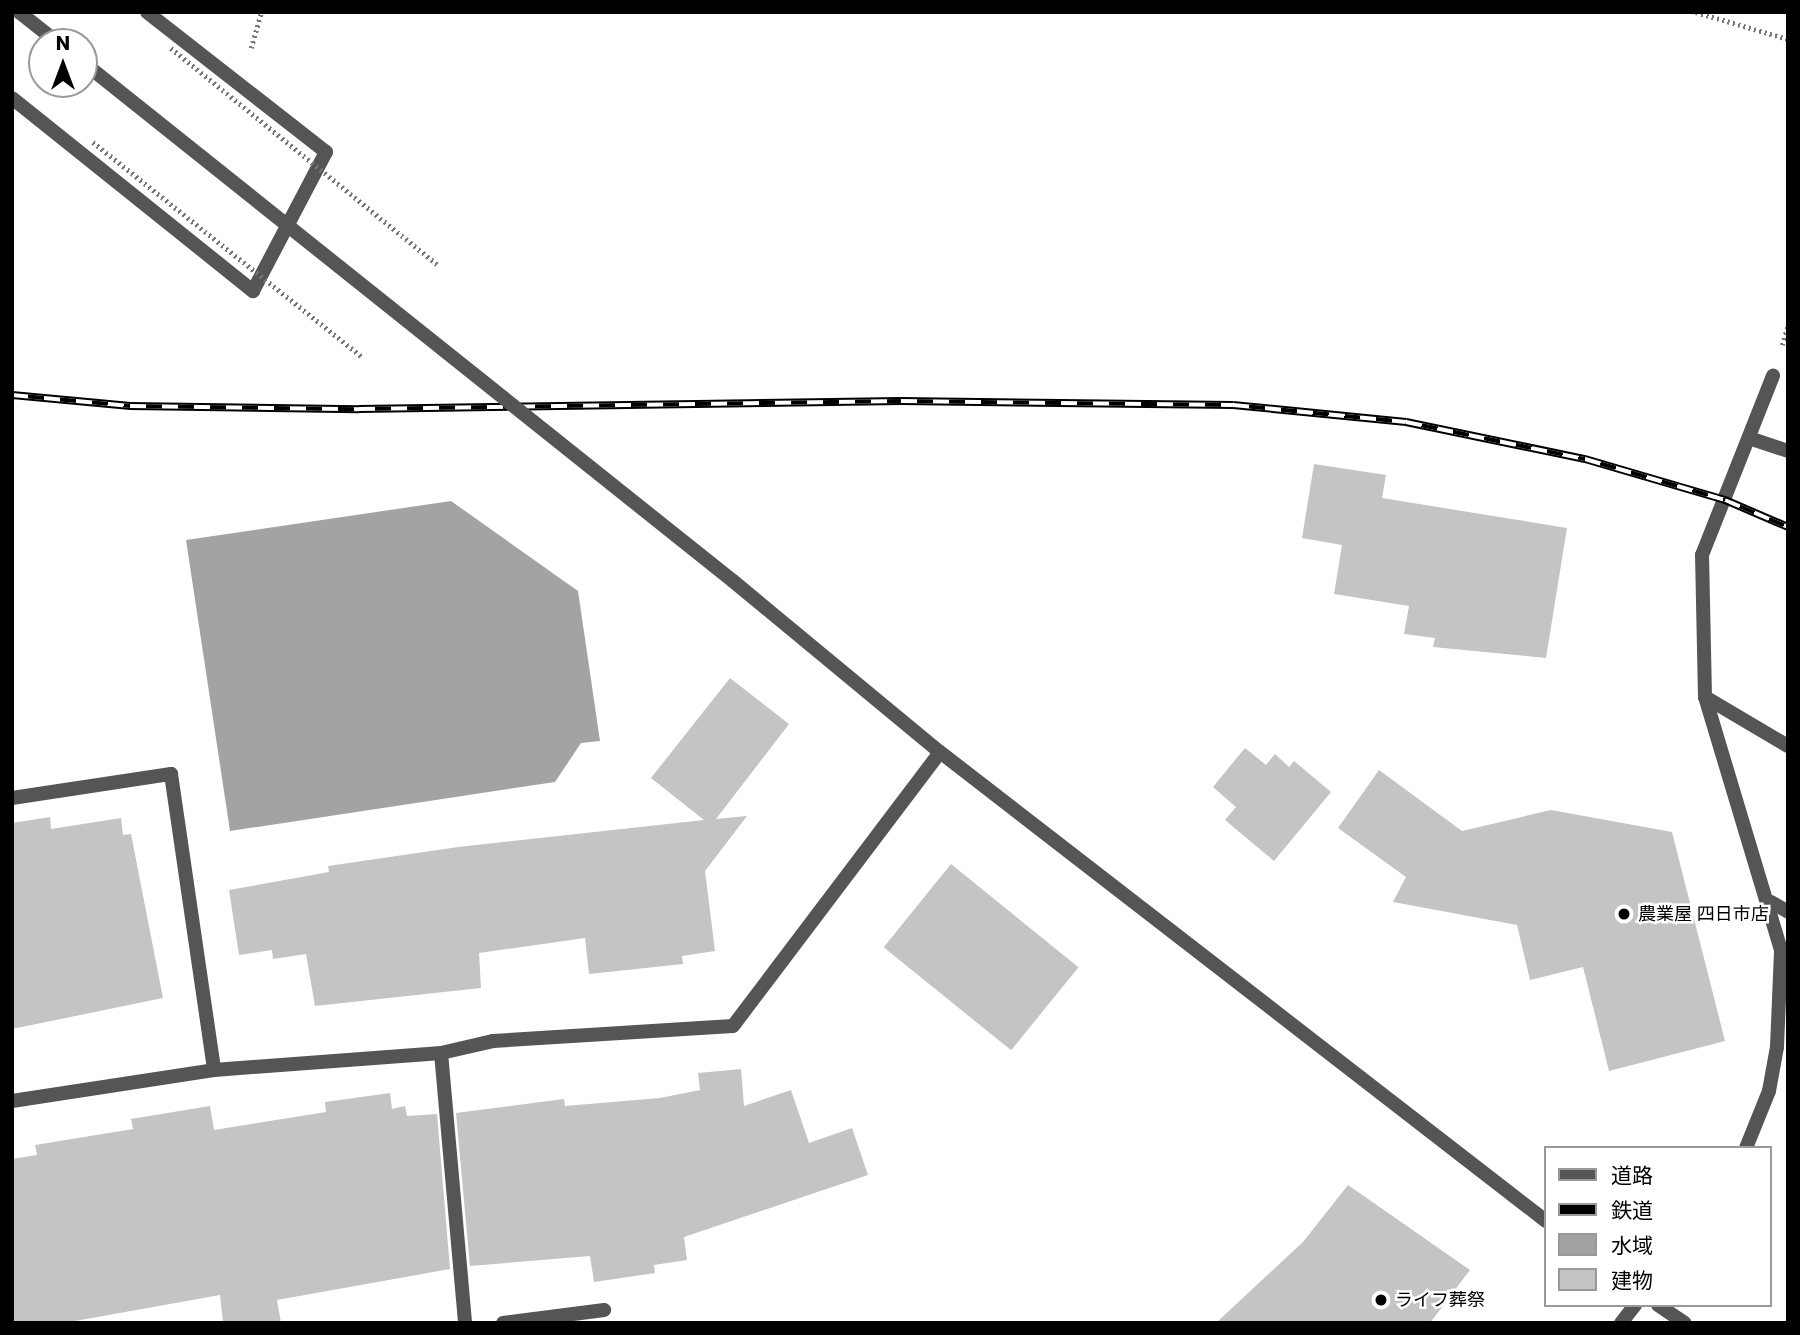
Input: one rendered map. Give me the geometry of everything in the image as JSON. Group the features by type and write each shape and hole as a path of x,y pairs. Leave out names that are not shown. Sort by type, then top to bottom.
{"street":[{"path":"19,12 39,28"},
{"path":"12,98 253,291 326,152 147,12"},
{"path":"98,74 733,580 940,752 1545,1220"},
{"path":"1747,1146 1769,1091 1777,1047 1781,950 1771,902 1705,697 1702,555 1773,376"},
{"path":"1749,438 1788,452"},
{"path":"1705,697 1788,746"},
{"path":"12,1101 214,1070 441,1053 493,1041 733,1026 940,752"},
{"path":"12,798 171,774 214,1070"},
{"path":"1771,902 1788,912"},
{"path":"441,1053 465,1323"},
{"path":"1620,1323 1633,1307"},
{"path":"1661,1307 1685,1323"},
{"path":"503,1323 604,1310"}],"path":[{"path":"1696,12 1788,39"},
{"path":"172,48 437,264"},
{"path":"93,142 362,357"}],"water":[{"path":"451,501 578,591 600,741 581,743 555,782 230,831 186,540"}],"building":[{"path":"1314,464 1386,475 1382,498 1567,528 1546,658 1433,647 1435,638 1404,634 1409,606 1334,594 1342,545 1302,538"},
{"path":"730,678 789,724 716,819 747,816 705,871 715,951 682,956 683,964 589,974 585,938 479,953 481,988 315,1006 306,954 273,959 272,950 239,955 229,890 329,872 328,866 458,847 704,820 651,778"},
{"path":"1245,748 1266,765 1275,754 1289,767 1294,761 1331,792 1274,861 1225,820 1236,807 1213,787"},
{"path":"1379,770 1462,831 1551,810 1672,832 1725,1041 1609,1071 1583,967 1530,980 1517,925 1393,902 1406,877 1338,828"},
{"path":"50,817 51,829 121,818 123,835 131,834 163,998 12,1029 12,823"},
{"path":"951,864 1078,967 1011,1050 884,947"},
{"path":"741,1069 744,1106 791,1090 809,1143 852,1128 868,1175 684,1237 687,1260 654,1265 655,1273 594,1282 590,1256 470,1266 456,1113 564,1099 565,1106 660,1098 700,1090 698,1073"},
{"path":"390,1093 392,1109 405,1106 407,1116 437,1114 450,1269 277,1300 281,1323 223,1323 220,1295 64,1323 12,1323 12,1159 37,1155 35,1145 133,1129 131,1119 210,1106 214,1130 326,1112 325,1102"},
{"path":"1348,1185 1470,1270 1430,1323 1216,1323 1303,1242"}],"railway":[{"path":"12,395 130,406 359,409 901,401 1233,405 1406,422 1585,459 1725,500 1788,527"}],"place":[{"name":"農業屋 四日市店","path":"1624,914"},
{"name":"ライフ葬祭","path":"1381,1300"}]}
